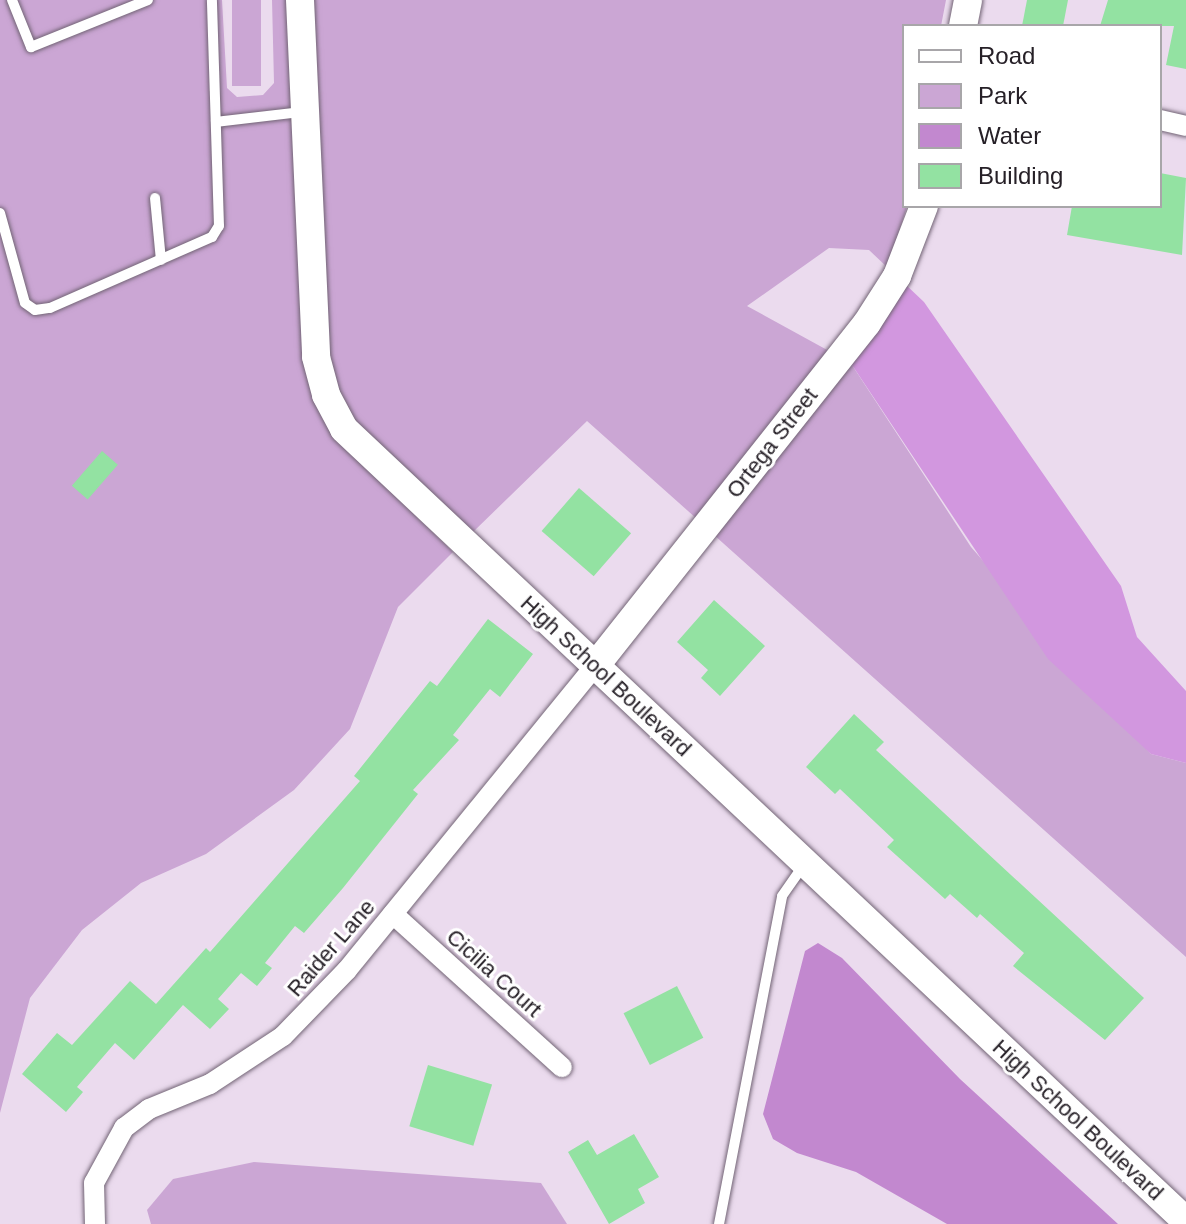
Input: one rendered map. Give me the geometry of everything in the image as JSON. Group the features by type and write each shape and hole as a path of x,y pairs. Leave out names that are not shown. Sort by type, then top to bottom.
{"street":[{"name":"High School Boulevard","path":"300,0 316,357 326,395 369,457 596,665 1186,1221"},
{"path":"963,24 968,0"},
{"path":"1162,120 1186,126"},
{"name":"Ortega Street","path":"596,665 867,323 897,276 923,208"},
{"name":"Raider Lane","path":"95,1224 94,1183 124,1128 149,1109 210,1084 283,1036 393,914 596,665"},
{"name":"Cicilia Court","path":"393,914 562,1067"}],"lane":[{"path":"12,0 31,47 148,0"},
{"path":"0,213 25,303 35,310 50,308 207,240 219,226 212,0"},
{"path":"216,122 303,112"},
{"path":"155,198 161,260"},
{"path":"719,1224 782,896 806,864"}],"green space":[{"path":"0,0 222,0 227,88 237,97 263,95 274,83 272,0 288,0 304,362 333,436 453,552 398,607 350,729 294,790 206,854 141,883 82,930 30,998 0,1113"},
{"path":"232,0 261,0 261,86 232,86"},
{"path":"312,0 946,0 941,24 902,24 902,208 906,208 888,268 869,250 829,248 747,306 829,351 697,519 587,421 472,533 355,421 337,390 328,353"},
{"path":"850,362 971,547 1151,754 1186,763 1186,957 714,535"},
{"path":"254,1162 541,1183 567,1224 151,1224 147,1210 173,1179"}],"shaded area":[{"path":"905,284 924,302 1121,586 1137,637 1186,691 1186,763 1151,754 1048,659 850,362"}],"water":[{"path":"818,943 842,958 960,1079 1118,1224 947,1224 856,1172 797,1153 773,1139 763,1114 805,951"}],"building":[{"path":"1027,0 1068,0 1063,24 1022,24"},
{"path":"1108,0 1186,0 1186,69 1166,65 1174,26 1101,24"},
{"path":"1162,173 1186,178 1182,255 1067,235 1072,208 1162,208"},
{"path":"102,451 118,465 88,499 72,486"},
{"path":"579,488 631,533 594,576 542,531"},
{"path":"714,600 765,646 720,696 701,678 708,670 677,642"},
{"path":"488,619 533,654 500,697 490,689 453,735 459,740 413,790 418,794 304,933 295,926 265,963 272,968 257,986 241,973 218,999 229,1009 210,1029 183,1005 134,1060 115,1043 77,1087 83,1092 66,1112 22,1074 57,1033 72,1045 130,981 156,1004 206,948 210,952 360,781 354,776 430,681 437,686"},
{"path":"854,714 884,742 876,750 1144,998 1105,1040 1013,966 1024,953 980,914 977,918 950,894 945,899 887,847 894,840 840,789 835,794 806,767"},
{"path":"677,986 703,1038 650,1065 624,1013"},
{"path":"428,1065 492,1085 473,1146 409,1126"},
{"path":"634,1134 659,1177 638,1189 645,1203 609,1224 568,1152 588,1140 597,1155"}]}
